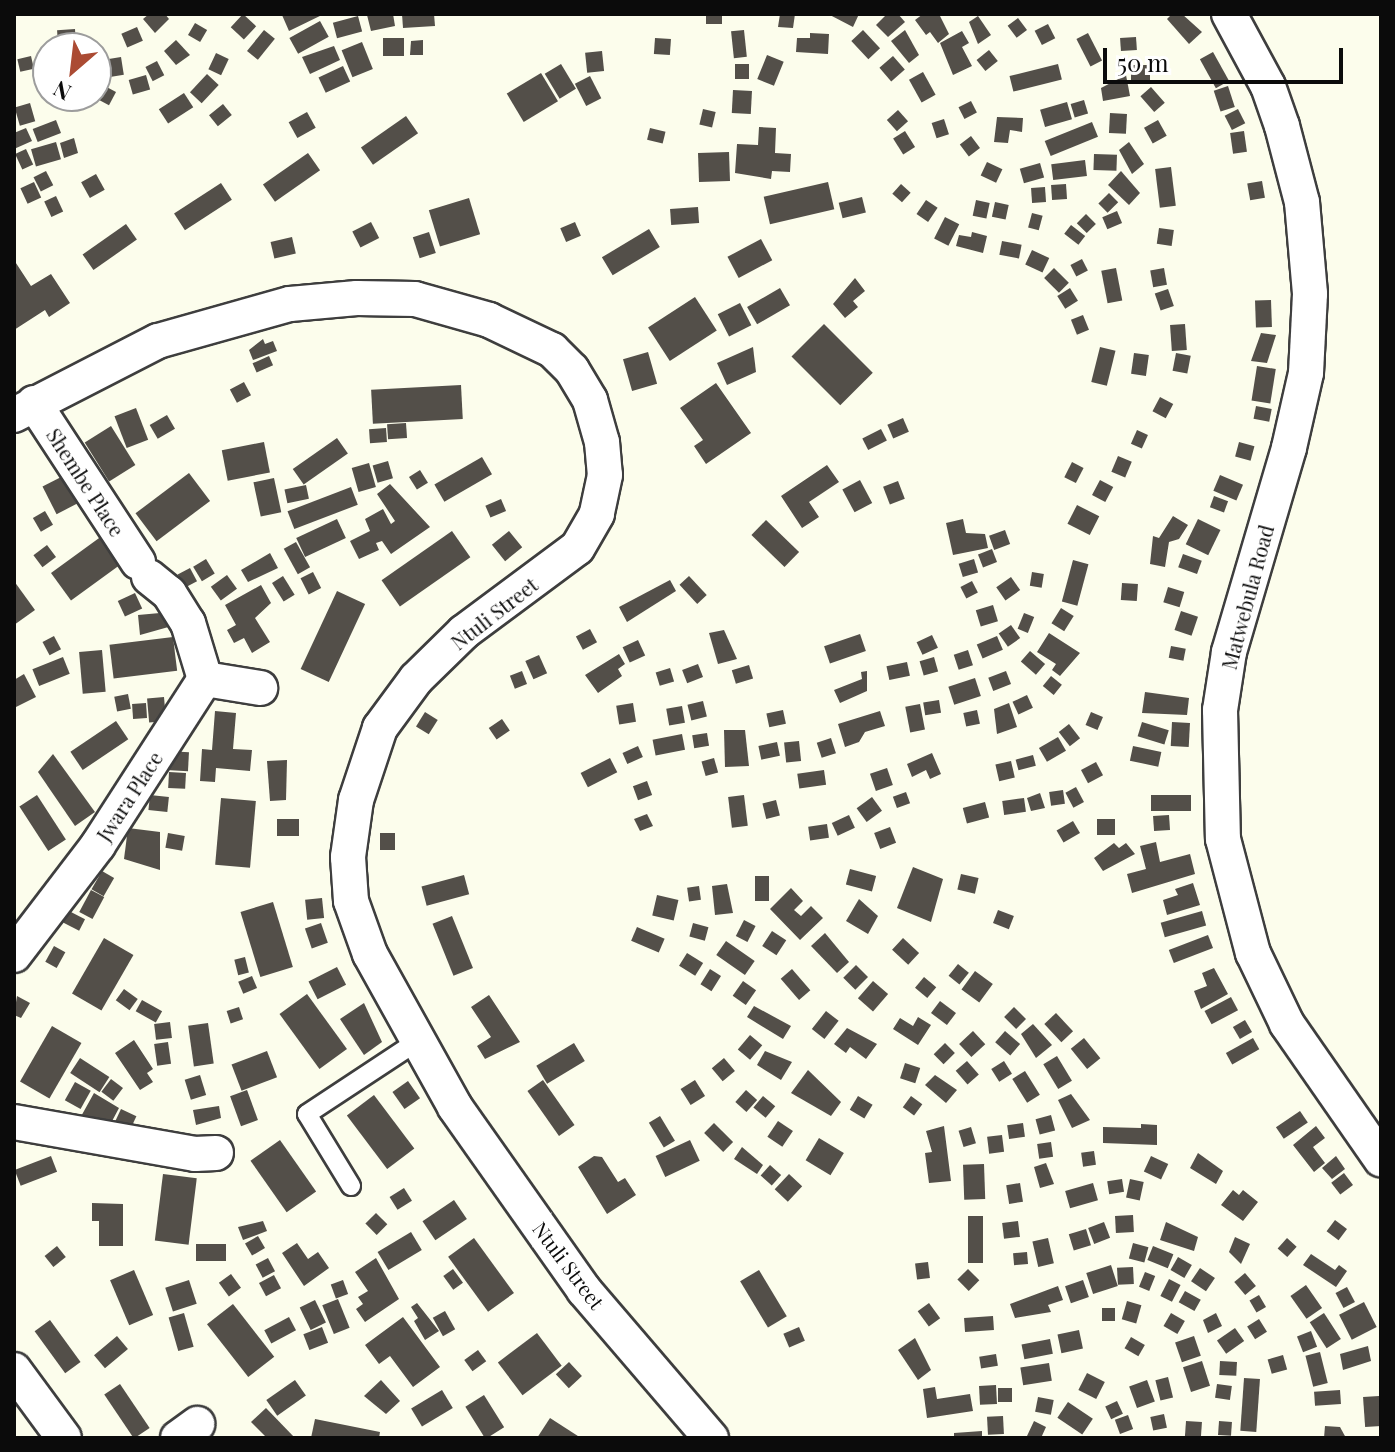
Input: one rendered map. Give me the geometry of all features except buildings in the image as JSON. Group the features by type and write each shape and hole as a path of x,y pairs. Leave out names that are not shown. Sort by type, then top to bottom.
{"street":[{"name":"Matwebula Road","path":"1229,14 1268,86 1282,126 1302,202 1310,294 1306,373 1229,652 1222,695 1218,774 1223,839 1253,953 1287,1024 1381,1159"},
{"name":"Ntuli Street","path":"24,409 158,341 290,304 357,298 415,299 489,320 552,350 578,380 602,442 605,475 597,514 577,548 464,632 416,679 380,728 356,800 348,857 351,901 370,954 416,1042 455,1107 584,1290 711,1438"},
{"name":"Shembe Place","path":"24,409 144,569 169,593 188,623 205,679"},
{"path":"205,679 260,688"},
{"name":"Jwara Place","path":"14,955 98,845 205,679"},
{"path":"14,1122 195,1154 216,1153"},
{"path":"14,1370 64,1438"}],"lane":[{"path":"351,1186 307,1114 416,1042"}]}
